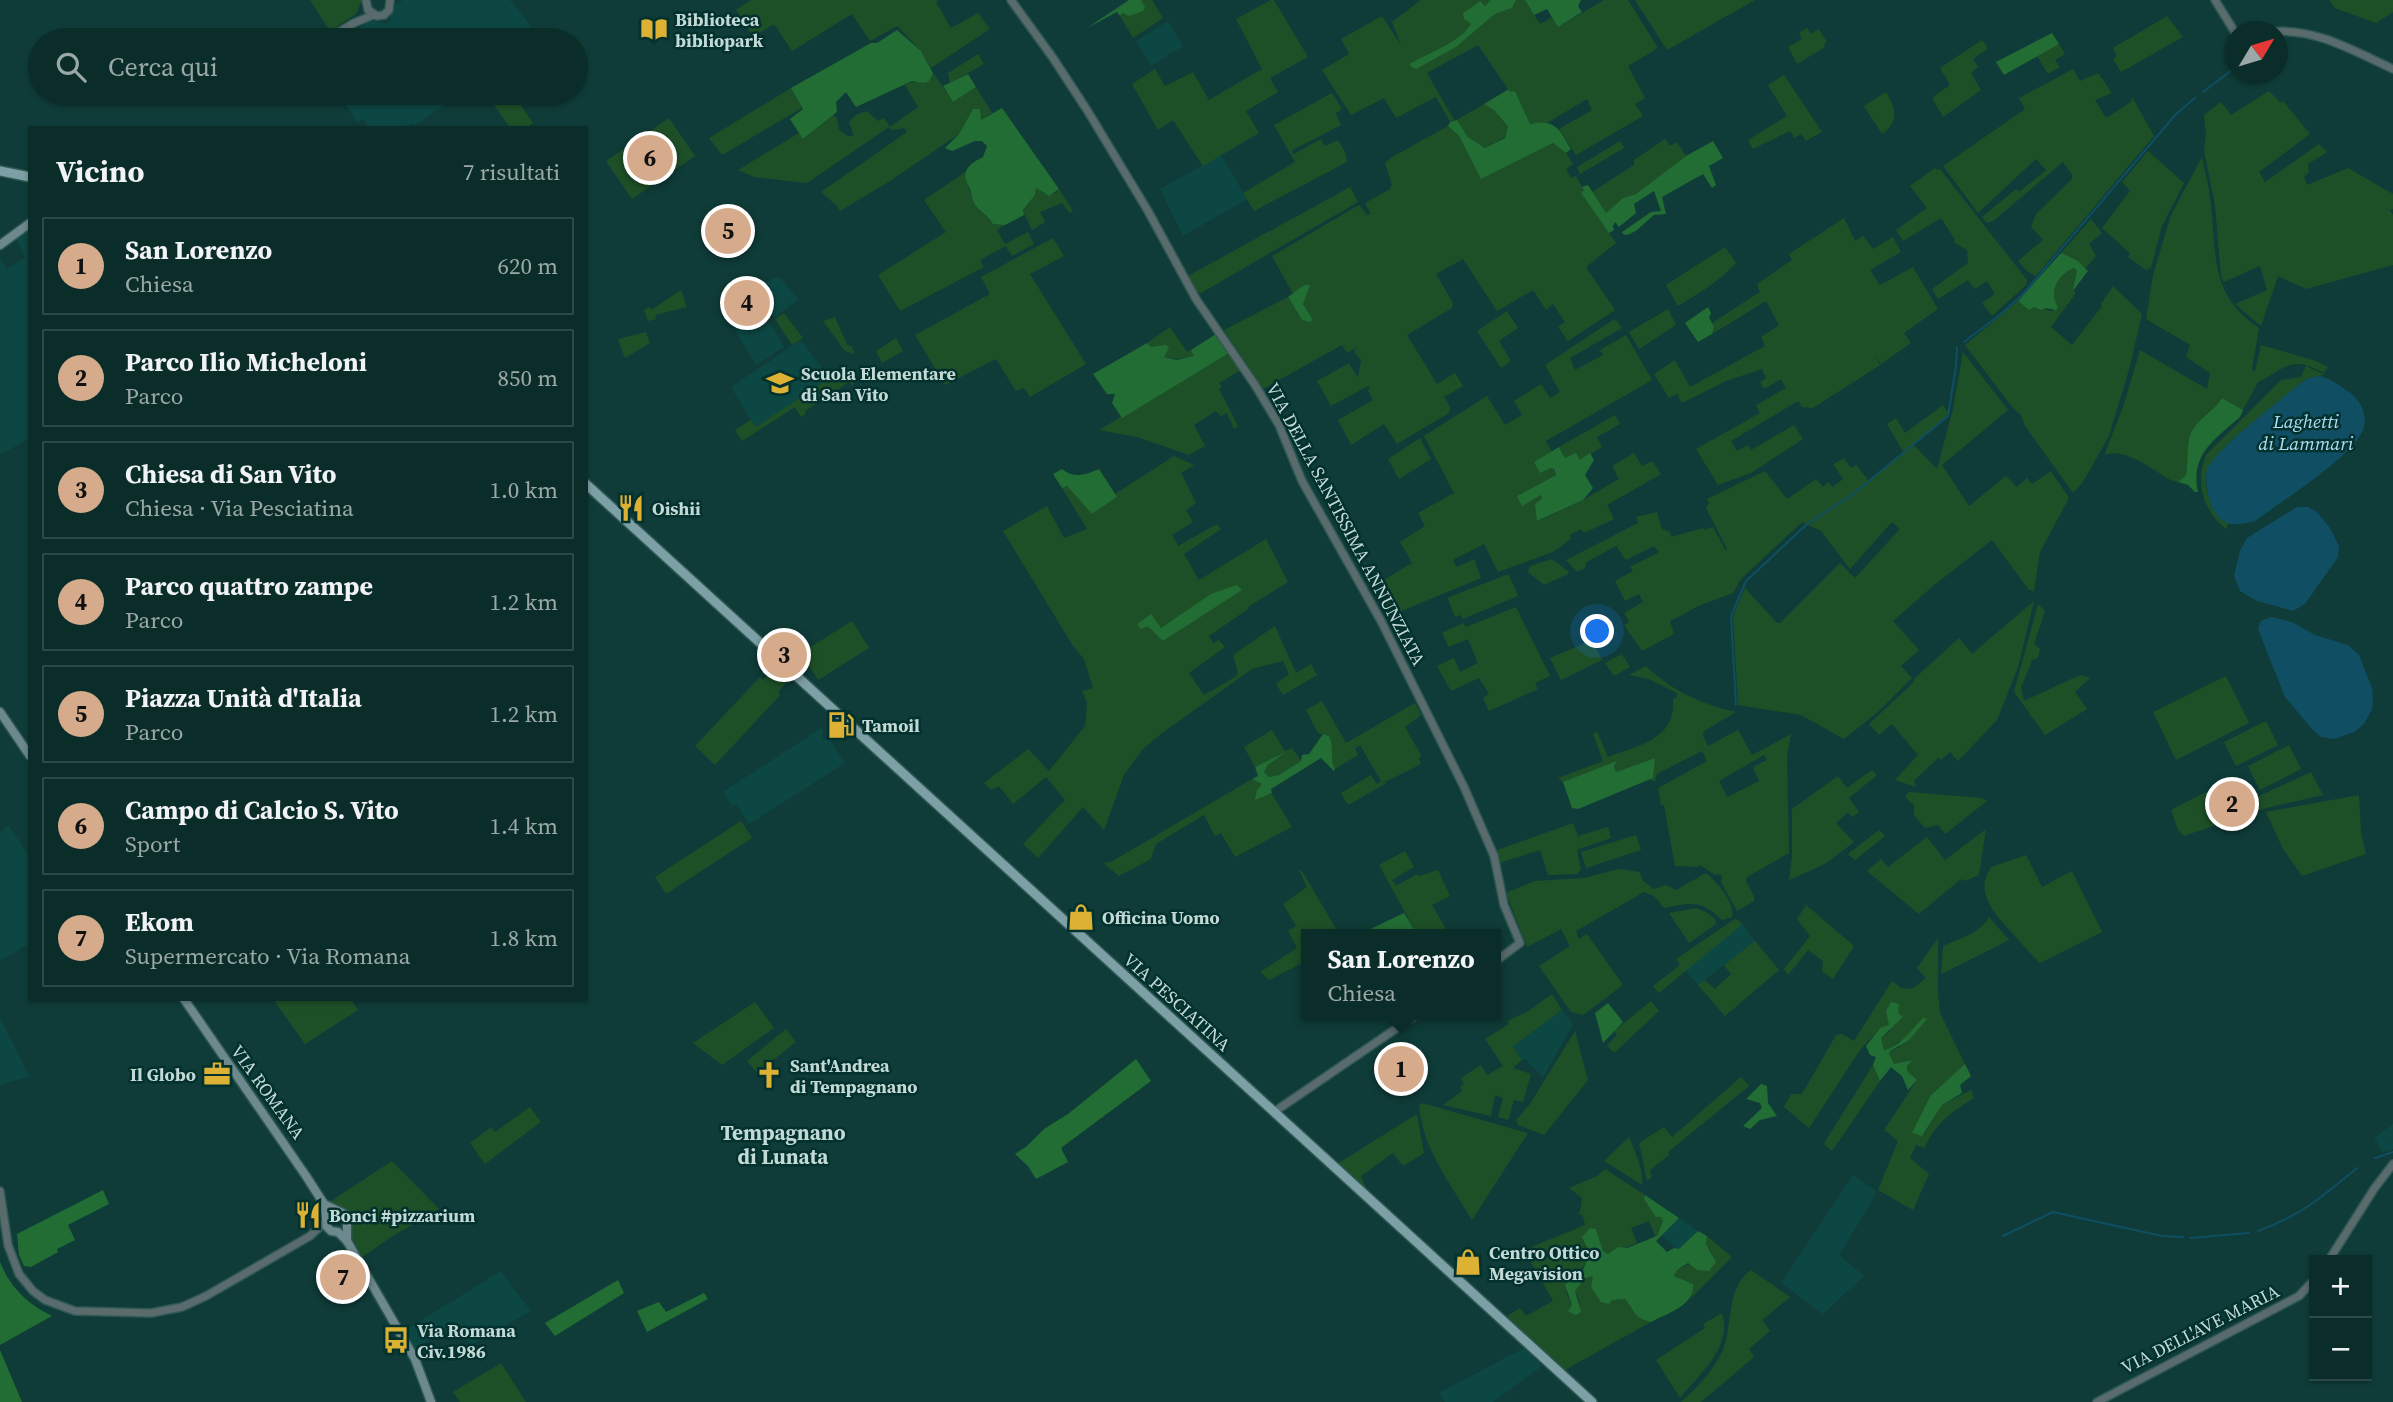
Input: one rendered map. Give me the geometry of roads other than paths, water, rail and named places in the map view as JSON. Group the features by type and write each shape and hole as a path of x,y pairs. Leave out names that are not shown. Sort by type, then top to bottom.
{"main road":[{"path":"0,171 28,177"},
{"path":"0,245 28,224"},
{"name":"VIA PESCIATINA","path":"588,486 1592,1402"},
{"path":"0,712 28,753"},
{"name":"VIA ROMANA","path":"185,1001 324,1204"},
{"path":"324,1204 345,1214 347,1241"},
{"path":"324,1204 326,1220 334,1231 347,1241 415,1359 431,1402"},
{"path":"326,1220 335,1210"},
{"path":"334,1231 346,1226"}],"street":[{"name":"VIA DELLA SANTISSIMA ANNUNZIATA","path":"1011,0 1087,110 1148,211 1196,299 1252,380 1279,425 1302,481 1381,621 1464,787 1494,856 1504,905 1520,943 1501,957"},
{"path":"2215,0 2227,21"},
{"path":"346,28 373,15 384,15 391,1"},
{"path":"354,23 366,4 373,15"},
{"path":"2288,30 2320,38 2393,69"},
{"path":"1274,1112 1409,1020"},
{"path":"2332,1255 2393,1164"},
{"path":"0,1191 6,1238 14,1264 27,1285 51,1304 82,1312 151,1313 178,1308 206,1296 317,1232 326,1220"},
{"path":"317,1232 334,1231"},
{"name":"VIA DELL'AVE MARIA","path":"2097,1402 2299,1296 2309,1285"}],"water":[{"name":"Laghetti di Lammari","path":"2320,376 2358,400 2365,416 2361,434 2328,468 2255,521 2239,524 2224,522 2213,510 2209,498 2206,484 2208,467 2225,447 2265,412 2308,378"},
{"path":"2297,507 2308,507 2317,512 2330,528 2339,546 2338,557 2305,604 2293,611 2257,601 2240,591 2234,576 2240,551 2247,538"},
{"path":"2271,617 2292,622 2315,635 2348,645 2359,655 2372,688 2373,699 2372,709 2364,724 2354,732 2334,739 2321,737 2285,697 2258,629 2261,621"}],"waterway":[{"path":"2203,92 2225,75"},
{"path":"1964,342 2023,294 2176,114 2195,98"},
{"path":"1736,705 1731,616 1746,581 1806,525 1853,494 1948,416 1957,347"},
{"path":"2375,1158 2393,1152"},
{"path":"2258,1231 2299,1212 2357,1168"},
{"path":"2003,1236 2053,1212 2162,1236 2183,1237"},
{"path":"2190,1238 2249,1233"}],"place":[{"name":"Biblioteca bibliopark","path":"654,29"},
{"name":"Campo di Calcio S. Vito","path":"650,158"},
{"name":"Piazza Unità d'Italia","path":"728,231"},
{"name":"Parco quattro zampe","path":"747,303"},
{"name":"Scuola Elementare di San Vito","path":"780,383"},
{"name":"Oishii","path":"631,508"},
{"name":"Chiesa di San Vito","path":"784,655"},
{"name":"Tamoil","path":"841,725"},
{"name":"Parco Ilio Micheloni","path":"2232,804"},
{"name":"Officina Uomo","path":"1081,917"},
{"name":"San Lorenzo","path":"1401,1069"},
{"name":"Il Globo","path":"217,1074"},
{"name":"Sant'Andrea di Tempagnano","path":"769,1075"},
{"name":"Bonci #pizzarium","path":"308,1215"},
{"name":"Centro Ottico Megavision","path":"1468,1262"},
{"name":"Ekom","path":"343,1277"},
{"name":"Via Romana Civ.1986","path":"396,1340"}],"district":[{"name":"Tempagnano di Lunata","path":"783,1144"}]}
